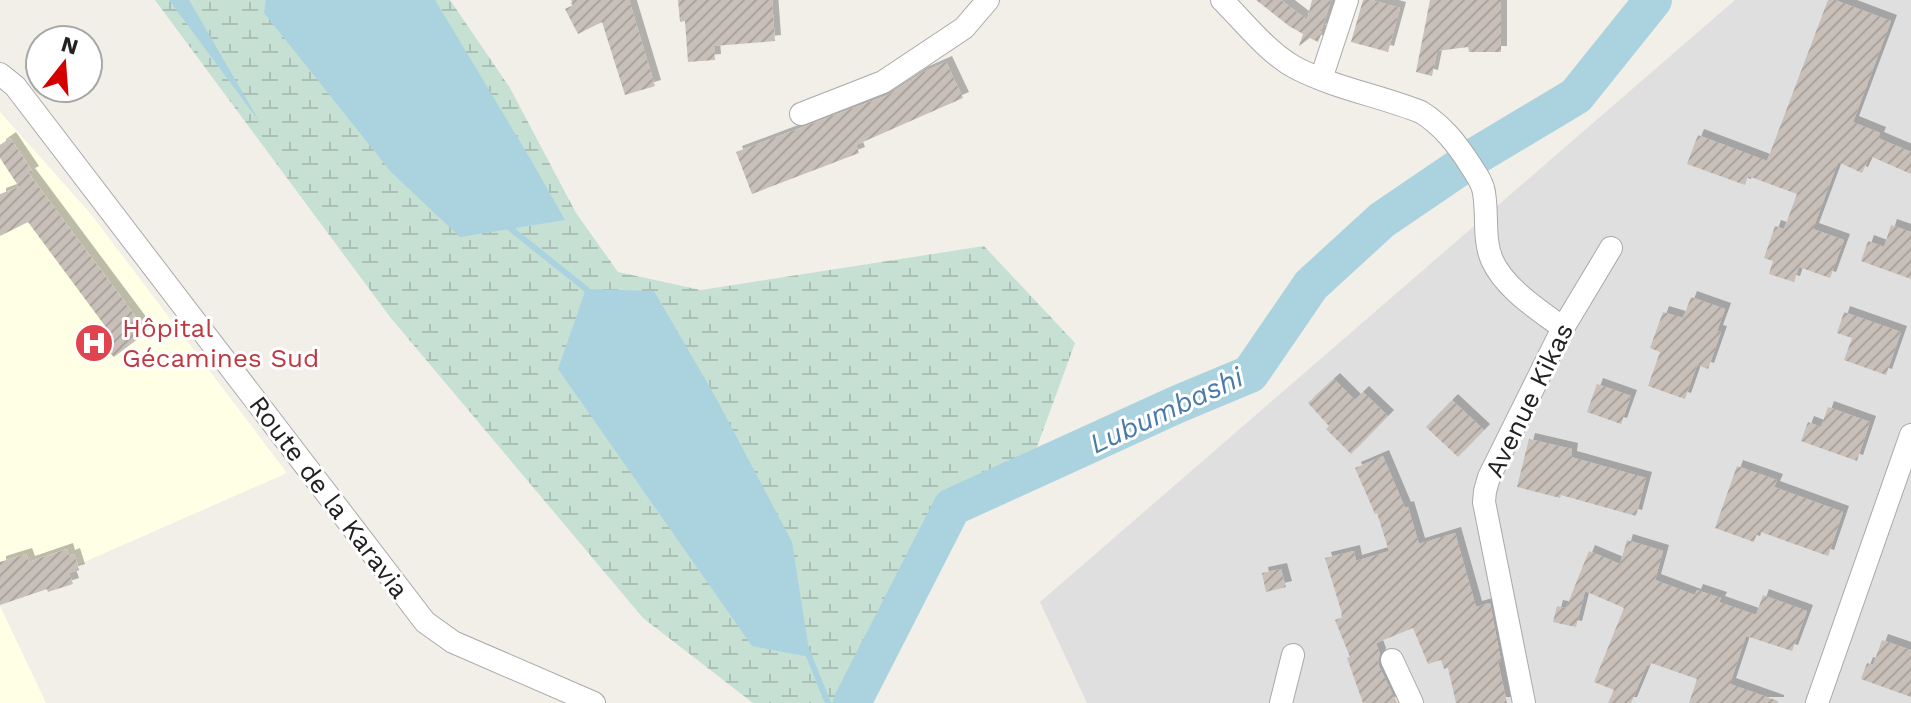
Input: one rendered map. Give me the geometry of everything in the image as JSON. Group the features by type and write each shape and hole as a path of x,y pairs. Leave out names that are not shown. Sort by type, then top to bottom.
{"street":[{"path":"1222,0 1267,46 1294,67 1421,112 1434,120 1456,143 1480,181 1484,192 1489,247 1497,269 1535,307 1563,328"},
{"path":"1321,79 1347,0"},
{"path":"801,114 883,82 964,28 985,1"},
{"name":"Route de la Karavia","path":"0,74 15,86 425,622 453,642 594,703"},
{"name":"Avenue Kikas","path":"1524,703 1484,502 1485,491 1489,477 1563,328 1611,248"},
{"path":"1817,703 1911,435"},
{"path":"1281,703 1293,655"},
{"path":"1392,660 1412,703"}],"shaded area":[{"path":"1735,0 1911,0 1911,703 1087,703 1040,602"},
{"name":"Hôpital Gécamines Sud","path":"0,112 90,213 287,473 0,599"},
{"path":"0,606 46,703 0,703"}],"green space":[{"path":"155,0 450,0 510,88 576,213 618,272 701,290 984,246 1075,343 1034,455 950,500 883,642 843,703 753,703 643,618 390,317"}],"water":[{"path":"169,0 189,0 261,124"},
{"path":"266,0 435,0 565,220 460,237 391,172 264,13"},
{"path":"586,289 654,291 716,398 792,542 810,657 752,646 558,369"}],"building":[{"path":"571,0 629,0 655,86 625,95 602,22 578,34 565,9 573,5"},
{"path":"678,0 772,0 775,41 714,46 715,60 688,62 685,21 680,22"},
{"path":"1256,0 1281,0 1307,20 1312,0 1331,0 1318,42 1310,38 1299,46 1303,34"},
{"path":"1363,0 1400,8 1388,52 1351,42"},
{"path":"1430,0 1501,0 1501,52 1469,52 1468,47 1437,51 1432,76 1416,72"},
{"path":"1828,0 1891,21 1853,122 1880,133 1878,138 1911,152 1911,174 1870,156 1862,173 1838,162 1813,229 1844,240 1830,278 1799,267 1794,282 1769,274 1773,261 1764,258 1775,226 1784,229 1797,194 1748,176 1745,185 1687,164 1698,135 1767,161"},
{"path":"946,62 963,98 856,145 859,153 752,194 736,152 888,95 923,72"},
{"path":"10,138 33,172 29,174 147,332 114,357 96,339 108,330 28,222 0,236 0,194 19,187 0,158 0,145"},
{"path":"1891,225 1911,232 1911,279 1861,261 1868,241 1884,247"},
{"path":"1691,297 1725,309 1717,331 1721,332 1708,369 1697,365 1685,399 1648,386 1660,352 1650,348 1663,312 1683,318"},
{"path":"1844,312 1901,332 1886,375 1844,360 1852,338 1837,333"},
{"path":"1334,379 1355,400 1363,392 1388,416 1351,454 1326,429 1329,426 1308,403"},
{"path":"1597,384 1631,396 1621,424 1587,412"},
{"path":"1452,400 1484,430 1458,457 1426,427"},
{"path":"1828,407 1870,422 1857,461 1801,441 1808,422 1821,427"},
{"path":"1529,439 1572,449 1571,457 1646,478 1636,516 1561,495 1560,498 1517,487"},
{"path":"1383,456 1405,508 1408,507 1419,544 1455,533 1476,607 1490,603 1507,703 1456,703 1448,668 1444,669 1441,660 1428,664 1413,628 1376,643 1380,654 1379,666 1397,703 1363,703 1335,620 1343,617 1325,558 1354,551 1356,561 1389,551 1377,513 1355,468"},
{"path":"1737,466 1777,480 1774,487 1843,512 1828,556 1758,531 1754,542 1715,528"},
{"path":"1627,540 1663,551 1655,580 1695,595 1697,590 1721,598 1719,602 1756,615 1763,595 1807,611 1792,651 1746,636 1730,684 1778,703 1689,703 1697,679 1651,663 1647,665 1631,703 1608,703 1614,690 1594,682 1624,608 1585,591 1576,627 1553,622 1557,606 1566,608 1589,551 1620,564"},
{"path":"67,549 69,556 74,554 79,570 69,573 73,584 0,605 0,562 26,554 29,562"},
{"path":"1281,569 1286,587 1266,592 1262,573"},
{"path":"1882,640 1911,650 1911,697 1861,679 1867,663 1873,665"}],"waterway":[{"name":"Lubumbashi","path":"852,703 952,507 1250,374 1311,285 1382,220 1479,154 1576,96 1653,0"},
{"path":"506,222 586,289 590,296"},
{"path":"807,651 828,703"}],"place":[{"name":"Hôpital Gécamines Sud","path":"94,343"}]}
